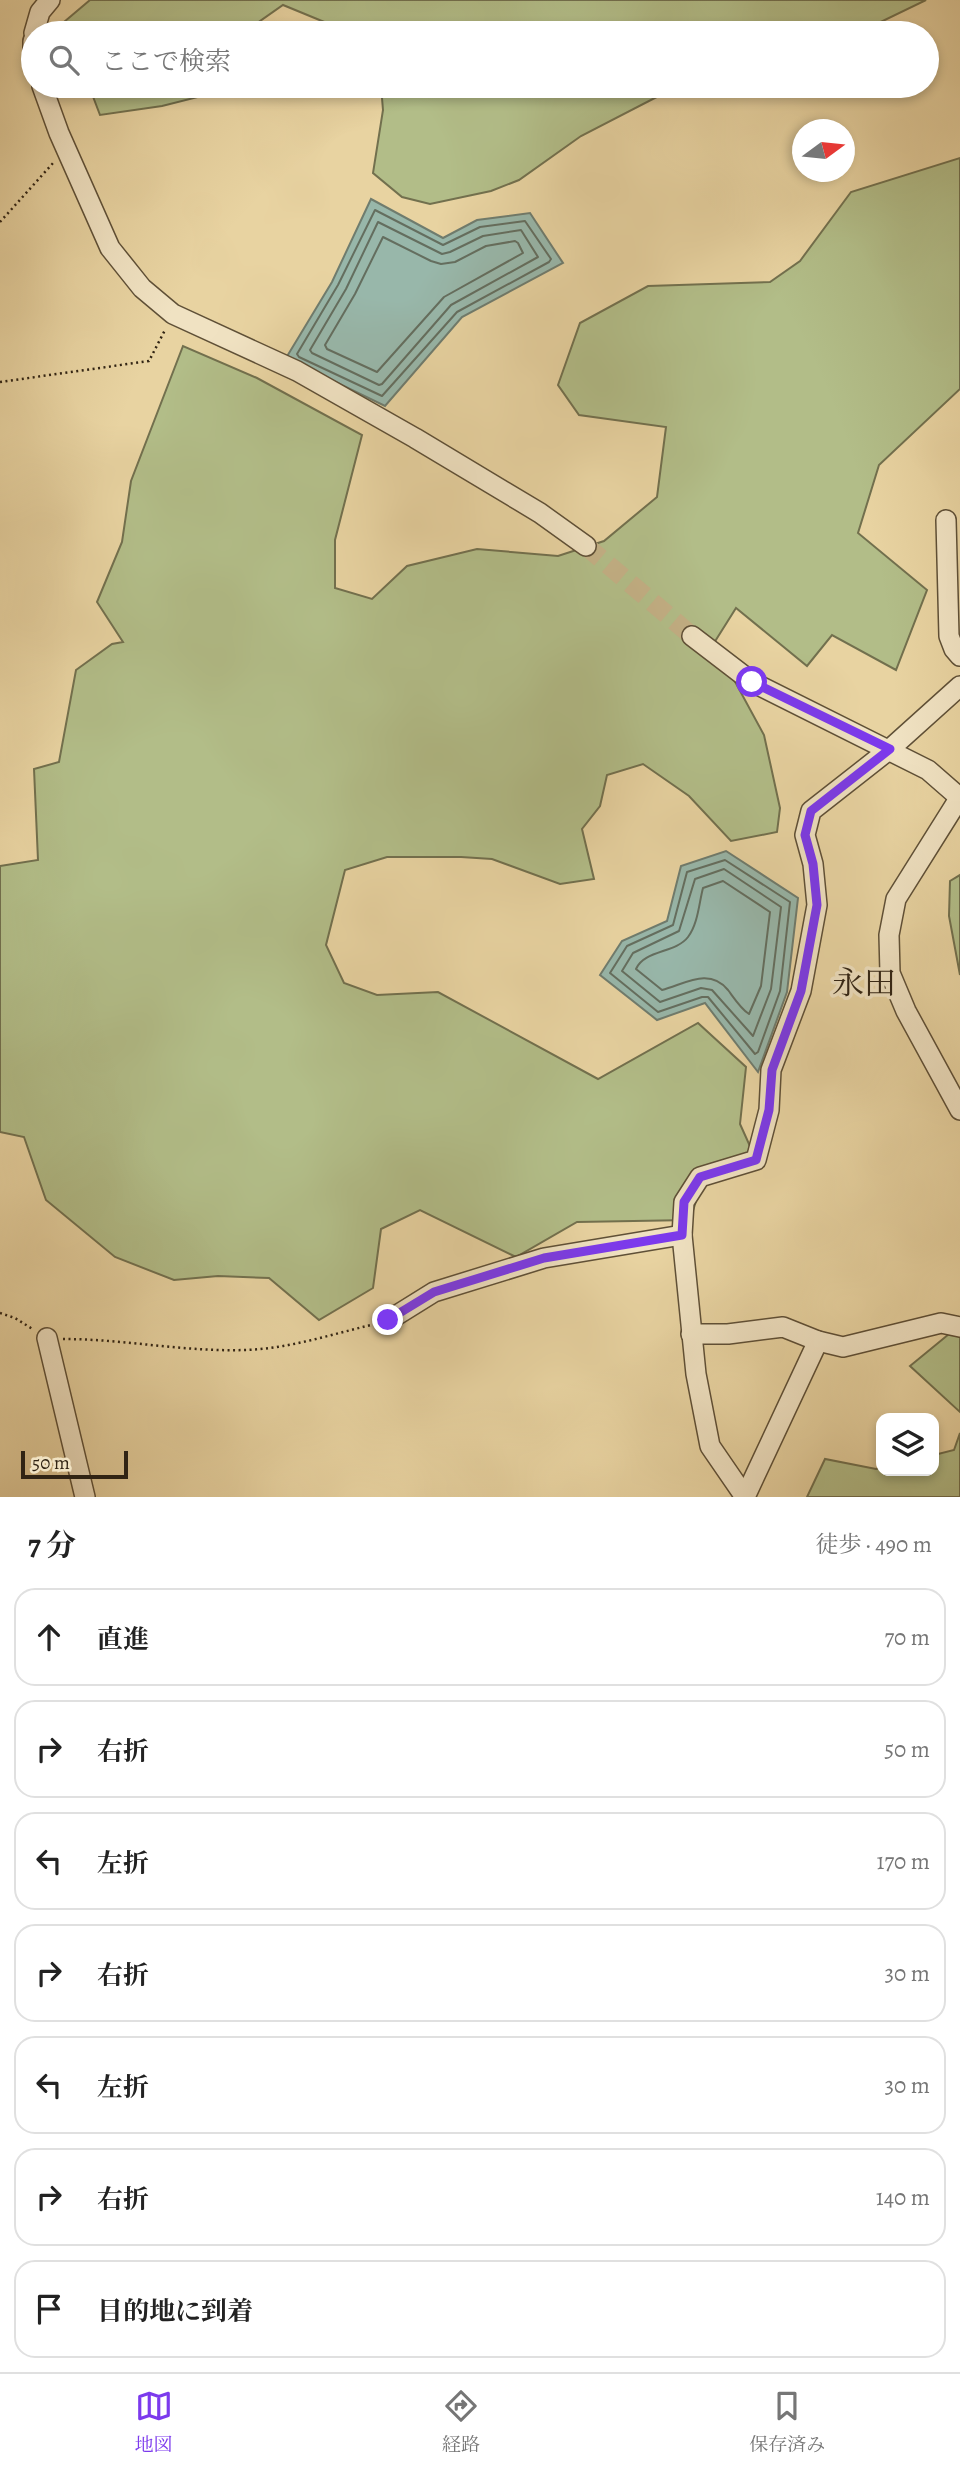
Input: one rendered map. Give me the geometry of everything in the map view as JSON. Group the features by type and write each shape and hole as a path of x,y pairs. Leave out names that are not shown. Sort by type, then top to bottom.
{"street":[{"path":"47,98 110,248 142,288 173,314 298,371 540,513 586,547"},
{"path":"946,520 949,636 960,656"},
{"path":"692,636 752,682 928,770 959,797 897,899 889,935 890,973 906,1011 960,1110"},
{"path":"745,1497 710,1446 691,1334 682,1235 684,1202 700,1177 756,1160 769,1110 772,1070 801,991 817,905 813,864 805,835 811,811 890,749 960,686"},
{"path":"388,1320 434,1292 544,1258 682,1235"},
{"path":"691,1334 728,1334 783,1327 818,1341 843,1347 941,1323 960,1327"},
{"path":"47,1338 85,1497"},
{"path":"745,1497 818,1341"}],"path":[{"path":"0,222 66,149"},
{"path":"0,382 149,361 173,314"},
{"path":"0,1313 15,1318 47,1338 99,1339 243,1350 278,1347 388,1320"}],"green space":[{"path":"90,0 926,0 883,21 322,21 283,5 260,21 65,21"},
{"path":"94,98 194,98 162,106 100,115"},
{"path":"382,98 655,98 581,136 519,180 491,191 430,204 402,197 373,173 383,110"},
{"path":"960,158 960,389 879,465 858,533 927,590 896,670 832,635 807,666 736,608 714,643 764,735 780,808 777,832 731,841 689,796 643,764 607,775 600,806 582,829 594,879 560,884 492,859 387,857 345,870 326,945 344,983 377,995 438,992 598,1079 698,1023 746,1067 740,1124 754,1155 703,1179 690,1220 577,1222 516,1257 420,1210 381,1229 373,1288 319,1320 269,1278 218,1276 174,1280 115,1257 46,1200 24,1137 0,1132 0,866 38,860 34,769 59,762 76,670 112,644 123,642 97,602 122,542 131,481 183,346 257,378 362,435 335,540 335,588 372,599 407,566 477,549 558,556 604,541 657,497 666,427 579,415 558,385 580,323 648,286 770,282 800,261 851,192"},
{"path":"960,875 960,975 949,916 950,881"},
{"path":"960,1325 960,1412 910,1366"},
{"path":"960,1433 960,1497 807,1497 825,1459 876,1469 876,1476 939,1476 939,1454 954,1450"}],"water":[{"path":"371,199 443,238 477,220 530,213 563,263 462,317 385,406 286,358 332,282"},
{"path":"726,851 798,898 787,992 758,1072 705,1003 657,1020 600,975 622,941 667,921 681,866"}],"tunnel":[{"path":"586,546 692,636"}],"district":[{"name":"永田","path":"864,983"}],"route":[{"path":"388,1320 434,1292 544,1258 682,1235 684,1202 700,1177 756,1160 769,1110 772,1070 801,991 817,905 813,864 805,835 811,811 890,749 860,737 752,682"}]}
